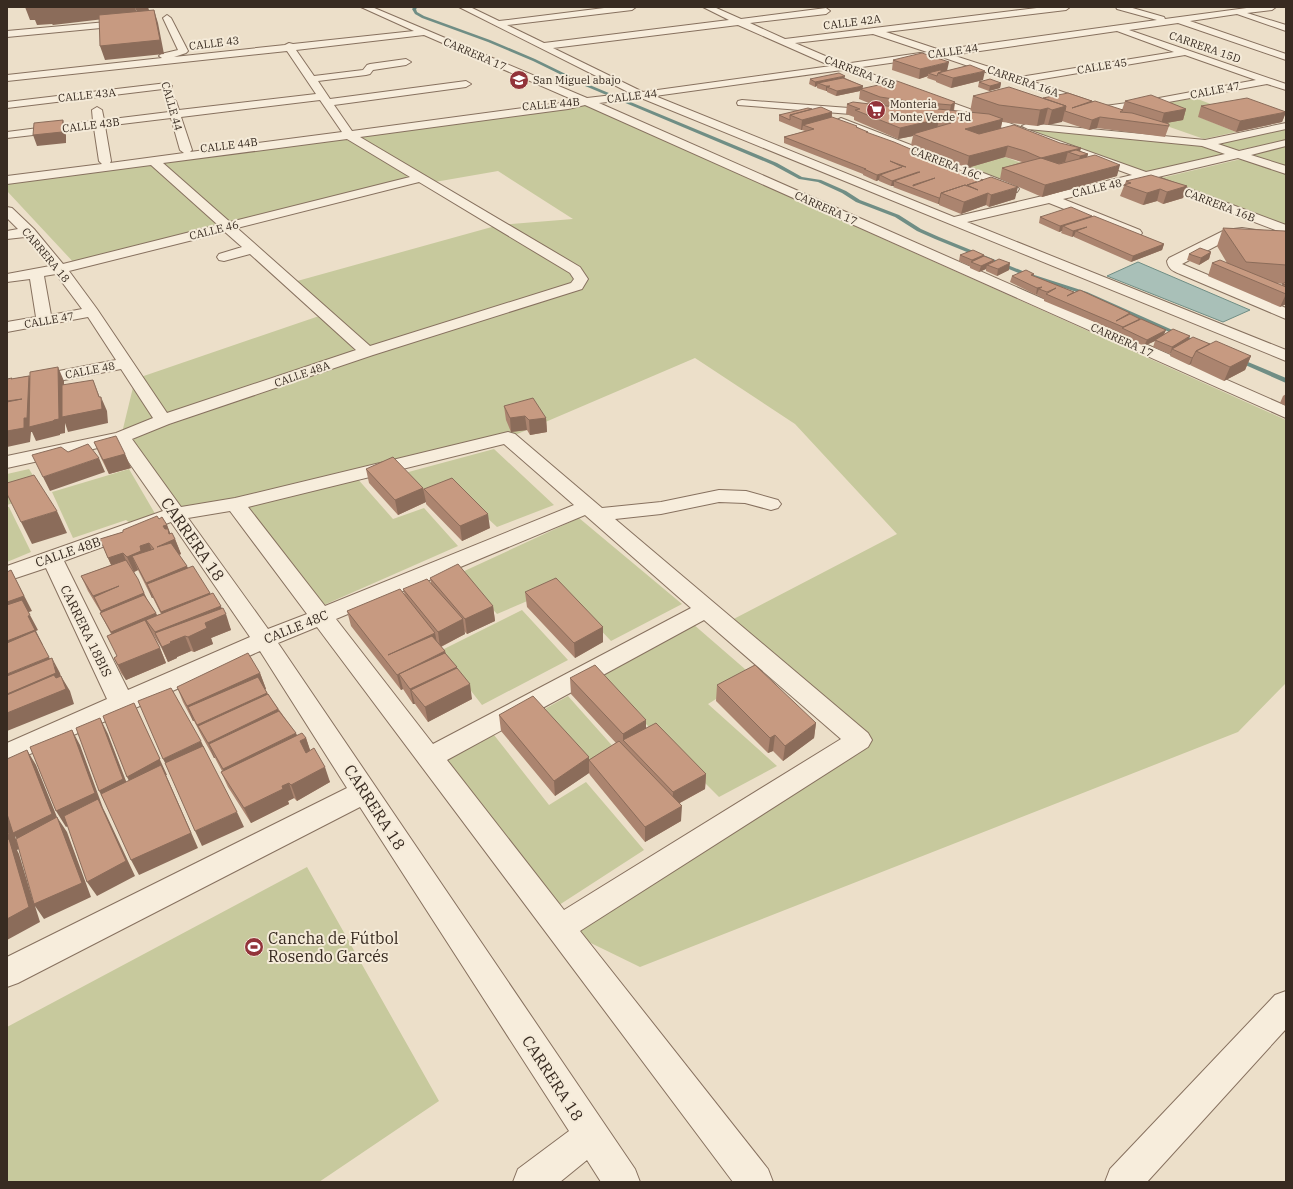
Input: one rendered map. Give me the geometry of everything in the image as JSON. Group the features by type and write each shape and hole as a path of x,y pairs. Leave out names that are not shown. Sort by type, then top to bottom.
{"street":[{"path":"155,20 170,17 166,7"},
{"name":"CARRERA 17","path":"365,7 586,101 1286,413"},
{"path":"462,7 544,46 639,95 1286,356"},
{"path":"497,24 632,7"},
{"name":"CARRERA 16B","path":"707,7 843,67 1146,176 1286,230"},
{"path":"544,46 742,23 826,11 816,7"},
{"name":"CALLE 42A","path":"784,42 1066,7"},
{"name":"CARRERA 15D","path":"1120,7 1174,21 1286,57"},
{"name":"CALLE 44","path":"586,101 808,72 1174,21 1256,8 1272,7"},
{"path":"971,9 1013,25"},
{"path":"1236,12 1286,28"},
{"name":"CALLE 43","path":"7,73 175,54 183,51 167,18"},
{"path":"7,34 139,22"},
{"name":"CARRERA 15D","path":"1117,29 1286,87"},
{"name":"CARRERA 16A","path":"874,31 1126,116"},
{"name":"CALLE 43","path":"7,78 424,32"},
{"path":"1034,33 1049,38"},
{"path":"289,46 347,132 421,178"},
{"name":"CALLE 45","path":"1019,80 1186,53"},
{"name":"CALLE 44","path":"159,61 186,150"},
{"path":"312,79 361,74 366,72 370,66 406,62"},
{"path":"792,63 808,72"},
{"name":"CALLE 47","path":"1239,71 1262,67"},
{"path":"92,69 94,95 105,161"},
{"name":"CARRERA 16C","path":"738,81 802,107 1146,237"},
{"name":"CALLE 47","path":"1163,100 1267,81"},
{"name":"CALLE 43B","path":"7,135 175,114 466,84"},
{"name":"CALLE 43A","path":"7,105 167,86"},
{"name":"CALLE 44B","path":"7,180 154,161 347,132 537,107 568,106 586,101"},
{"path":"742,103 888,114"},
{"path":"1105,109 1142,104"},
{"path":"827,116 848,111"},
{"path":"960,120 1140,135 1205,143 1286,126"},
{"path":"1155,126 1286,170"},
{"name":"CALLE 44B","path":"7,173 186,150 347,132"},
{"name":"CALLE 48","path":"954,221 1286,144"},
{"path":"154,161 367,352"},
{"name":"CALLE 46","path":"7,278 60,269 421,178"},
{"name":"CALLE 48A","path":"7,462 121,437 163,420 367,352 577,286 581,279 575,270 421,178"},
{"name":"CARRERA 18","path":"7,211 30,232 60,269 92,312 163,420"},
{"path":"7,235 30,232"},
{"path":"1285,312 1185,271 1176,266 1174,261 1230,233 1242,232 1258,234 1286,246"},
{"path":"224,257 252,249"},
{"path":"36,273 44,321"},
{"name":"CALLE 47","path":"7,327 92,312"},
{"name":"CALLE 48","path":"7,386 125,363"},
{"name":"CARRERA 18","path":"121,437 264,640 622,1182"},
{"name":"CALLE 48B","path":"7,574 51,557 175,514 235,504 508,438 592,511"},
{"name":"CALLE 48C","path":"7,754 264,640 592,511 661,508 719,496 746,497 770,504"},
{"path":"235,504 755,1182"},
{"path":"560,928 859,740 592,511"},
{"name":"CARRERA 18BIS","path":"51,557 122,704"},
{"path":"429,758 706,609"},
{"path":"7,973 364,792"},
{"path":"1123,1182 1286,1006"},
{"path":"531,1182 591,1136"}],"green space":[{"path":"1195,98 1229,111 1199,117 1236,132 1204,139 1161,124 1148,106"},
{"path":"586,101 819,210 1286,420 1286,683 1238,732 640,967 560,928 859,740 724,624 897,534 795,424 695,358 508,438 175,514 121,437 135,379 325,314 290,283 499,225 573,219 498,171 429,183 397,184 76,265 7,191 7,180"},
{"path":"1015,128 1029,128 1199,145 1226,154 1142,174"},
{"path":"1286,129 1286,140 1234,151 1211,144"},
{"path":"1286,146 1286,167 1249,155"},
{"path":"1005,157 1038,169 998,180 968,167"},
{"path":"1241,159 1286,174 1286,226 1161,178"},
{"path":"494,449 554,505 497,527 457,490 427,501 401,474"},
{"path":"29,469 44,493 7,505 7,474"},
{"path":"129,469 157,517 130,523 126,520 73,538 52,492"},
{"path":"356,477 393,519 424,508 458,546 324,605 242,505"},
{"path":"7,507 9,507 31,552 7,562"},
{"path":"579,518 682,604 611,641 560,587 497,614 460,573"},
{"path":"522,610 568,660 482,705 440,651"},
{"path":"693,624 753,676 708,704 777,766 719,797 598,676"},
{"path":"568,696 616,750 592,765 541,711"},
{"path":"494,735 549,805 586,782 644,850 556,907 443,759"},
{"name":"Cancha de Fútbol Rosendo Garcés","path":"307,867 439,1101 319,1182 7,1182 7,1027"}],"water":[{"path":"1138,262 1250,310 1223,322 1107,276"}],"building":[{"path":"154,10 160,40 100,46 99,15"},
{"path":"922,53 949,62 920,69 893,60"},
{"path":"970,65 985,71 953,78 938,73"},
{"path":"940,70 943,71 938,73 937,76 928,73"},
{"path":"839,73 845,76 815,82 810,79"},
{"path":"843,78 863,86 837,91 827,87 830,86 818,83"},
{"path":"990,79 1001,83 990,86 979,82"},
{"path":"897,81 955,102 951,105 907,101 880,97 860,89"},
{"path":"1009,87 1066,106 1052,110 1048,108 1040,110 999,105 973,96"},
{"path":"1068,93 1092,101 1072,108 1095,101 1123,110 1120,112 1132,113 1169,124 1169,126 1100,117 1092,120 1065,111 1066,106 1043,98"},
{"path":"1151,95 1186,109 1164,113 1125,101"},
{"path":"1247,98 1286,112 1240,121 1201,106"},
{"path":"853,102 912,109 907,106 989,114 1003,119 965,129 979,134 1014,125 1060,143 1081,148 1041,158 1008,146 969,156 913,134 951,123 939,119 900,128 855,110 860,109 847,104"},
{"path":"821,107 832,112 802,120 790,115"},
{"path":"808,108 812,109 790,115 790,120 779,115"},
{"path":"832,117 857,126 856,127 868,132 866,132 894,142 983,180 941,193 939,198 894,181 920,172 892,181 880,175 902,167 877,175 864,169 866,169 784,137 814,129 803,125","holes":["935,178 913,186 913,185"]},
{"path":"63,120 62,132 33,135 34,123"},
{"path":"1076,150 1088,154 1080,156 1068,152"},
{"path":"1095,155 1120,165 1045,185 1002,168 1041,158 1059,164"},
{"path":"1151,175 1187,186 1167,192 1160,189 1147,193 1124,185 1131,183 1126,181"},
{"path":"991,177 1018,187 991,195 988,193 964,202 941,193 965,185 978,190 967,185"},
{"path":"1071,207 1092,216 1060,226 1040,217"},
{"path":"1094,216 1164,244 1133,256 1076,231 1087,227 1073,231 1063,226"},
{"path":"1223,228 1285,231 1286,265 1246,262"},
{"path":"1200,248 1211,252 1201,258 1189,254"},
{"path":"973,250 984,255 972,260 960,255"},
{"path":"984,256 994,260 981,266 971,262"},
{"path":"999,259 1010,263 998,269 987,265"},
{"path":"1220,260 1286,287 1286,294 1212,263"},
{"path":"1026,270 1034,274 1031,275 1074,292 1067,296 1080,290 1130,313 1116,321 1130,314 1140,319 1123,327 1046,294 1056,288 1047,292 1039,289 1042,287 1037,288 1012,276"},
{"path":"1141,319 1166,330 1147,340 1122,328"},
{"path":"1173,329 1190,336 1172,347 1155,340"},
{"path":"1193,337 1210,344 1196,351 1192,358 1172,349"},
{"path":"1216,341 1251,356 1230,367 1196,351"},
{"path":"58,367 59,419 29,427 30,372"},
{"path":"29,376 27,418 24,418 24,428 7,431 7,402 22,399 7,401 7,379"},
{"path":"93,380 99,397 101,397 102,409 62,417 62,385"},
{"path":"533,398 546,418 529,420 525,416 510,418 504,406"},
{"path":"116,436 125,454 103,460 94,442"},
{"path":"88,444 99,458 43,477 32,455 61,447 68,452"},
{"path":"393,457 423,488 395,500 366,469"},
{"path":"34,475 57,511 21,522 7,494 7,483"},
{"path":"452,478 488,514 460,526 424,489"},
{"path":"157,516 159,519 162,517 167,525 163,526 165,529 168,529 169,534 172,533 175,539 157,547 171,543 187,566 146,583 132,556 154,549 149,543 140,546 141,551 127,557 123,553 108,558 100,539 123,532 123,530"},
{"path":"126,560 138,579 144,593 101,611 94,597 119,586 93,596 81,576"},
{"path":"458,564 493,606 465,619 430,578"},
{"path":"193,566 210,593 161,612 147,584"},
{"path":"11,570 24,596 7,602 7,572"},
{"path":"556,578 603,627 574,643 525,592"},
{"path":"427,579 463,619 438,632 403,589"},
{"path":"400,589 435,633 388,655 432,636 445,651 397,675 347,611"},
{"path":"213,593 221,606 155,632 146,620"},
{"path":"144,595 156,613 111,632 100,613"},
{"path":"22,600 30,615 28,616 35,630 7,641 7,605"},
{"path":"223,608 226,614 205,623 207,628 188,637 185,636 170,642 171,643 162,647 155,633"},
{"path":"145,620 160,648 118,665 114,658 117,656 107,636"},
{"path":"35,631 49,657 7,674 7,643"},
{"path":"248,653 260,673 187,706 177,687"},
{"path":"445,653 457,667 410,689 399,674"},
{"path":"52,658 56,673 7,694 7,676"},
{"path":"595,665 646,720 623,734 570,678"},
{"path":"755,665 816,723 785,746 775,735 770,738 717,685"},
{"path":"457,668 470,684 425,707 411,690"},
{"path":"54,675 56,678 61,676 66,689 7,713 7,695"},
{"path":"258,677 267,693 197,725 188,707"},
{"path":"171,688 201,741 163,759 138,701"},
{"path":"268,694 278,709 208,743 198,726"},
{"path":"533,696 589,757 554,781 499,715"},
{"path":"134,703 160,759 127,777 103,716"},
{"path":"279,711 296,733 223,769 209,744"},
{"path":"100,718 123,779 99,791 76,728"},
{"path":"656,723 706,774 673,792 623,740"},
{"path":"72,730 95,793 56,811 30,747"},
{"path":"302,733 306,738 300,741 306,753 314,748 325,767 291,785 289,783 282,786 283,789 244,808 221,772"},
{"path":"619,741 682,806 645,827 589,760"},
{"path":"203,746 237,812 195,831 165,763"},
{"path":"27,750 52,814 13,833 7,814 7,759"},
{"path":"161,765 191,833 131,860 101,794"},
{"path":"98,799 126,861 87,882 64,816"},
{"path":"57,817 82,883 34,904 16,839"},
{"path":"9,839 29,907 7,919 7,840"}],"waterway":[{"path":"416,7 414,9 416,13 423,17 489,41 534,60 579,82 775,164 801,178 819,181 844,192 858,201 897,216 919,230 937,238 1023,273 1085,293 1201,344"},
{"path":"1236,359 1286,381"}],"place":[{"name":"San Miguel abajo","path":"519,80"},
{"name":"Monteria Monte Verde Td","path":"876,110"},
{"name":"Cancha de Fútbol Rosendo Garcés","path":"254,947"}]}
